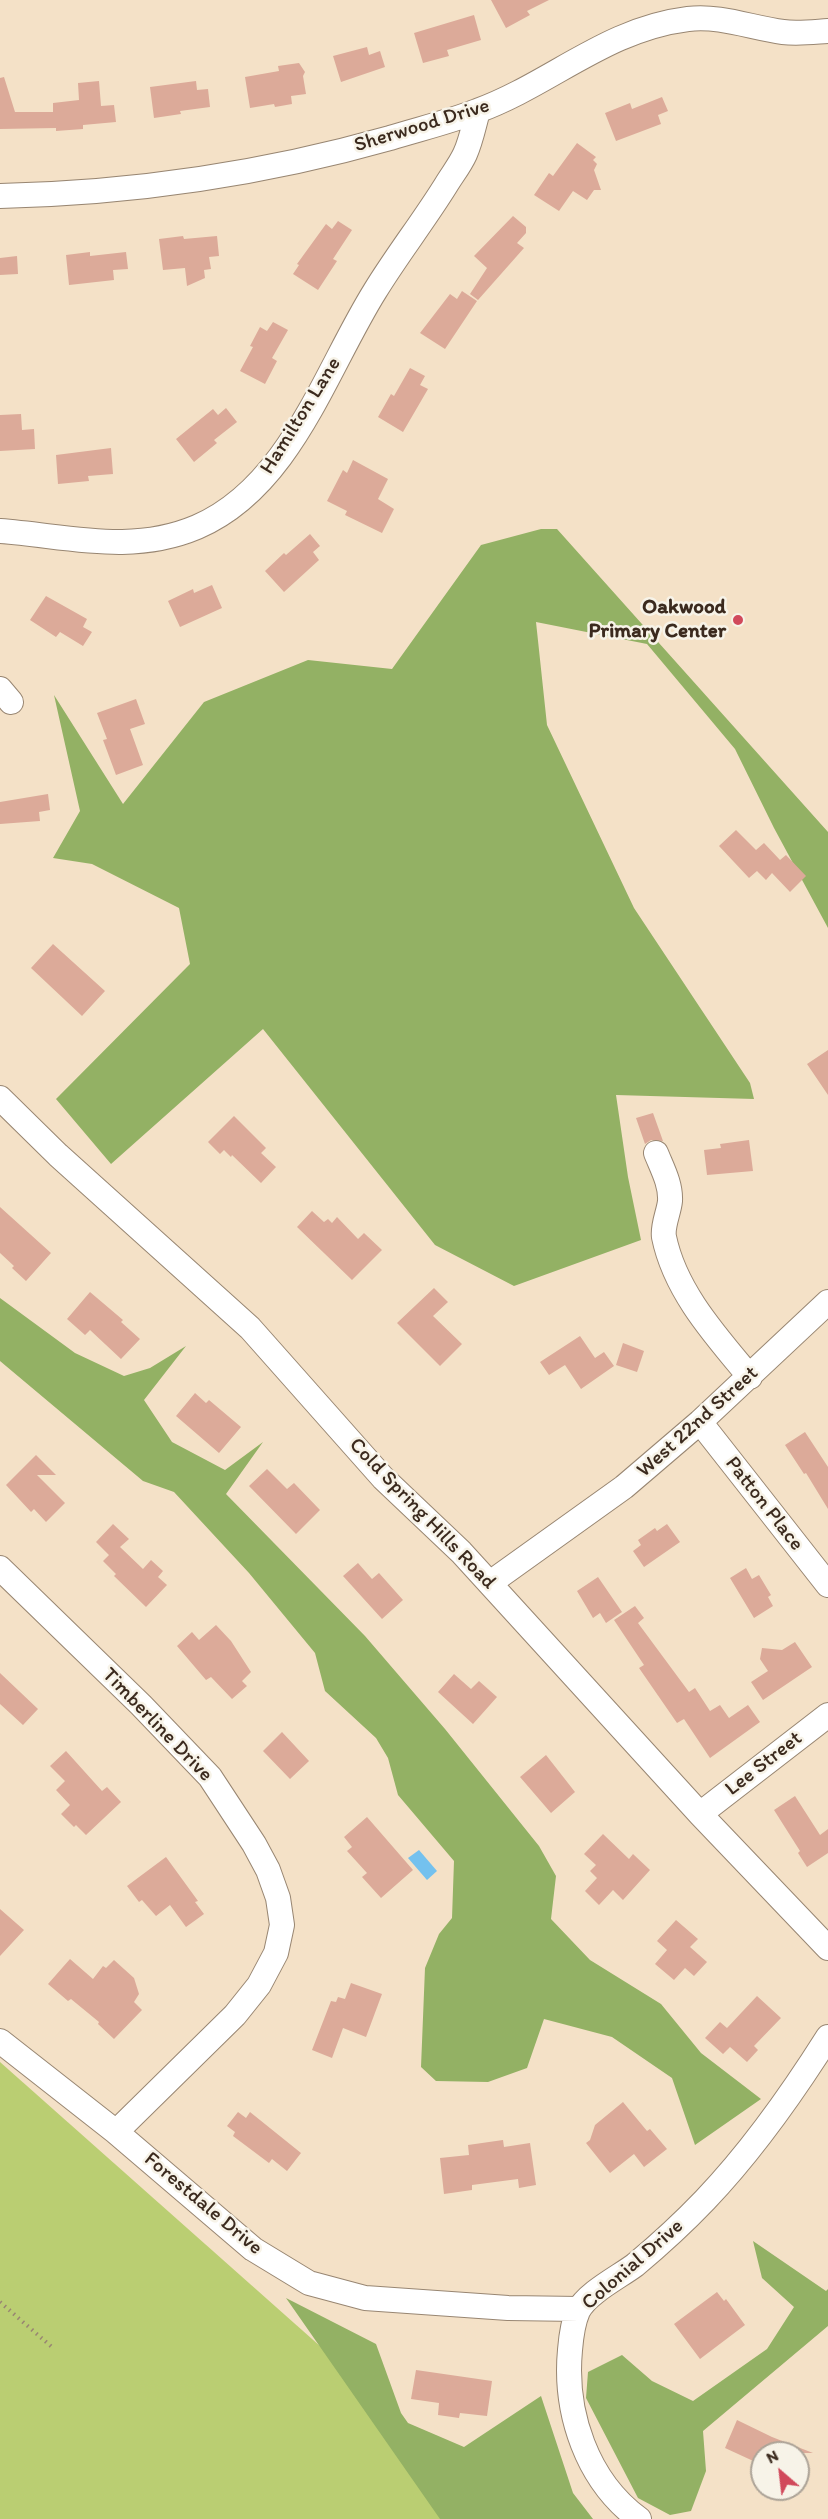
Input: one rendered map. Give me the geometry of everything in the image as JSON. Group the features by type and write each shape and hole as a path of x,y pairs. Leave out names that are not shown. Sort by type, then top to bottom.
{"street":[{"name":"Sherwood Drive","path":"0,196 109,190 254,171 358,147 478,111 533,86 579,57 631,33 689,19 739,22 784,32 828,31"},
{"name":"Hamilton Lane","path":"0,531 69,541 123,543 163,537 197,526 227,510 245,496 279,459 375,291 423,222 465,154 478,111"},
{"name":"Cold Spring Hills Road","path":"0,1098 58,1155 250,1328 383,1478 490,1583 700,1814 828,1948"},
{"path":"656,1153 668,1181 670,1200 664,1234 676,1276 701,1315 750,1377"},
{"name":"West 22nd Street","path":"490,1583 624,1487 750,1377 828,1302"},
{"name":"Patton Place","path":"700,1422 828,1585"},
{"name":"Timberline Drive","path":"0,1568 141,1705 210,1777 254,1844 268,1870 278,1898 282,1925 276,1953 259,1985 235,2015 116,2132"},
{"name":"Lee Street","path":"700,1814 828,1714"},
{"name":"Colonial Drive","path":"639,2519 622,2507 592,2466 575,2423 569,2394 568,2366 571,2338 579,2309 600,2289 640,2260 706,2199 792,2091 828,2037"},
{"name":"Forestdale Drive","path":"0,2041 116,2132 253,2249 309,2283 365,2298 508,2308 579,2309"}],"path":[{"path":"0,2302 53,2348"}],"green space":[{"path":"541,529 557,529 828,832 828,928 774,828 735,749 647,644 536,622 547,725 634,908 750,1083 754,1099 616,1095 628,1177 641,1240 514,1286 435,1245 263,1029 111,1164 56,1099 190,964 179,908 92,864 53,858 80,811 54,695 123,804 204,702 308,660 392,669 481,545"},
{"path":"0,1298 75,1353 124,1376 150,1368 186,1346 144,1400 172,1442 225,1470 263,1442 226,1494 365,1636 445,1729 539,1846 556,1876 551,1919 590,1960 661,2004 701,2053 761,2099 695,2145 672,2078 612,2037 544,2019 527,2068 488,2082 436,2081 421,2067 425,1968 439,1934 452,1918 454,1861 398,1795 388,1758 376,1738 325,1691 315,1653 249,1573 174,1492 143,1481 0,1361"},
{"path":"0,2062 365,2386 454,2519 0,2519"},
{"path":"753,2241 826,2291 828,2289 828,2326 703,2431 706,2471 691,2511 670,2515 638,2498 586,2398 588,2372 622,2355 652,2381 693,2401 767,2349 794,2307 762,2278"},
{"path":"286,2298 376,2344 401,2413 408,2423 464,2447 541,2396 573,2493 593,2519 440,2519"}],"water":[{"path":"419,1850 437,1871 427,1880 408,1858"}],"building":[{"path":"491,0 549,0 527,11 530,15 506,28"},
{"path":"474,15 481,40 447,50 449,56 423,63 414,33"},
{"path":"367,47 369,55 380,51 385,67 341,82 333,56"},
{"path":"299,63 305,72 303,76 306,94 291,96 292,104 250,108 245,77 279,71 278,66"},
{"path":"4,77 15,112 53,112 53,103 79,100 78,83 99,81 101,106 114,105 116,122 83,125 83,129 56,131 56,128 0,129 0,78"},
{"path":"196,81 197,90 208,89 210,107 180,111 181,114 154,118 150,87"},
{"path":"662,97 668,111 658,115 661,124 616,141 605,113 630,103 632,109"},
{"path":"577,143 596,157 593,160 597,164 594,170 601,190 594,190 587,200 573,191 559,211 534,195 549,173 553,176"},
{"path":"513,216 526,227 526,233 517,243 524,248 478,300 470,294 487,268 474,256"},
{"path":"338,221 352,230 333,259 337,261 318,290 293,274 299,265 297,264 326,224 332,229"},
{"path":"183,236 184,239 217,236 219,256 209,257 211,269 204,270 205,278 187,286 185,268 163,270 159,239"},
{"path":"90,252 90,256 126,252 128,269 113,270 114,280 69,285 66,255"},
{"path":"17,256 18,274 0,275 0,258"},
{"path":"462,291 477,301 445,349 420,333 450,294 457,299"},
{"path":"273,322 288,330 272,358 277,361 265,384 240,371 253,347 250,346 260,327 267,331"},
{"path":"410,368 425,376 420,385 428,389 403,432 378,417 391,394 394,396"},
{"path":"226,408 237,422 214,440 217,443 194,462 176,439 213,409 218,415"},
{"path":"21,414 22,430 34,429 35,449 0,451 0,415"},
{"path":"111,448 113,474 88,476 89,481 58,484 56,455"},
{"path":"353,460 388,479 378,499 394,509 382,533 345,515 347,511 327,501 343,470 347,473"},
{"path":"310,534 320,546 313,552 319,560 284,592 265,571 284,553 286,555"},
{"path":"212,585 222,608 180,627 168,601 193,589 194,593"},
{"path":"46,596 87,619 83,627 92,632 83,646 60,632 56,637 30,620"},
{"path":"136,699 145,724 130,729 143,765 116,775 103,740 107,739 97,713"},
{"path":"48,794 50,810 39,812 40,821 0,824 0,802"},
{"path":"736,830 756,850 764,843 780,860 786,855 806,876 790,892 772,873 766,880 757,871 749,878 719,846"},
{"path":"53,944 105,991 82,1016 31,968"},
{"path":"828,1050 828,1095 807,1064"},
{"path":"653,1113 663,1141 651,1140 645,1144 636,1118"},
{"path":"234,1116 266,1148 261,1153 276,1167 261,1183 232,1155 231,1157 224,1150 220,1154 208,1142"},
{"path":"749,1140 753,1171 707,1175 704,1150 721,1148 720,1144"},
{"path":"0,1207 51,1253 26,1281 0,1253"},
{"path":"312,1211 324,1222 328,1219 332,1223 337,1217 358,1239 364,1233 382,1250 352,1280 297,1227"},
{"path":"434,1288 448,1302 433,1316 462,1344 440,1366 397,1323"},
{"path":"90,1292 123,1320 121,1322 140,1339 121,1359 90,1330 85,1335 67,1319"},
{"path":"580,1336 595,1358 604,1352 614,1366 581,1389 565,1365 549,1375 540,1362"},
{"path":"623,1343 644,1351 637,1372 616,1365"},
{"path":"195,1393 206,1403 209,1400 241,1427 219,1453 176,1416"},
{"path":"805,1432 828,1467 828,1509 806,1473 804,1474 785,1445"},
{"path":"36,1455 56,1475 37,1475 65,1503 46,1522 34,1509 31,1512 6,1485"},
{"path":"267,1469 287,1489 294,1483 320,1510 296,1534 249,1486"},
{"path":"113,1524 129,1539 120,1547 143,1569 151,1560 163,1571 158,1577 167,1585 146,1607 114,1576 116,1574 103,1561 109,1555 96,1542"},
{"path":"667,1524 680,1542 644,1567 633,1551 641,1545 638,1540 655,1528 657,1531"},
{"path":"358,1563 372,1579 379,1573 403,1600 382,1619 343,1576"},
{"path":"746,1568 752,1579 759,1575 771,1595 768,1597 773,1606 754,1618 730,1578"},
{"path":"598,1577 622,1612 606,1623 600,1613 593,1618 577,1591"},
{"path":"635,1606 644,1618 638,1623 689,1692 695,1688 710,1711 720,1705 729,1718 748,1705 760,1722 710,1758 684,1719 677,1723 639,1668 644,1665 614,1620"},
{"path":"216,1625 231,1641 251,1672 242,1681 247,1686 232,1699 211,1677 206,1680 177,1646 192,1632 199,1640"},
{"path":"795,1642 812,1667 763,1700 751,1682 768,1671 760,1659 762,1648 782,1650"},
{"path":"0,1673 38,1709 23,1725 0,1704"},
{"path":"454,1674 471,1689 479,1681 497,1697 473,1724 438,1692"},
{"path":"282,1732 309,1761 290,1779 263,1751"},
{"path":"66,1751 102,1791 107,1787 121,1802 86,1835 61,1814 70,1805 56,1790 65,1781 50,1766"},
{"path":"546,1755 575,1792 551,1813 520,1777"},
{"path":"795,1796 820,1835 828,1829 828,1853 807,1867 798,1853 800,1851 774,1810"},
{"path":"367,1817 413,1870 381,1898 362,1877 367,1873 347,1851 352,1847 344,1837"},
{"path":"603,1834 629,1859 633,1854 650,1870 623,1900 613,1890 599,1905 585,1891 597,1878 590,1871 596,1865 584,1854"},
{"path":"166,1857 198,1901 195,1902 204,1914 186,1927 170,1905 156,1916 142,1900 139,1902 127,1886"},
{"path":"0,1909 24,1930 0,1956"},
{"path":"676,1920 698,1939 690,1947 707,1962 694,1976 685,1968 674,1980 655,1964 667,1950 657,1941"},
{"path":"70,1959 93,1979 103,1966 106,1968 114,1960 134,1978 139,1994 134,2002 142,2010 114,2039 98,2024 99,2022 48,1984"},
{"path":"351,1983 382,1994 366,2037 343,2028 332,2058 312,2050 331,2001 336,2002 338,1997 345,1999"},
{"path":"757,1996 781,2018 754,2046 758,2050 747,2062 730,2047 723,2054 705,2038 720,2022 727,2028"},
{"path":"623,2102 647,2131 650,2129 667,2149 644,2167 634,2154 610,2173 586,2143 590,2140 595,2125"},
{"path":"238,2112 246,2118 250,2112 301,2153 287,2171 272,2159 269,2163 233,2136 235,2132 227,2126"},
{"path":"503,2140 504,2147 530,2143 536,2185 519,2188 518,2179 472,2185 472,2190 444,2194 440,2158 469,2155 468,2145"},
{"path":"717,2292 724,2301 726,2299 745,2325 700,2359 674,2324"},
{"path":"416,2370 492,2381 487,2416 460,2413 459,2418 438,2415 439,2403 411,2399"},
{"path":"737,2420 782,2441 750,2441 750,2459 725,2448"}],"place":[{"name":"Oakwood Primary Center","path":"738,620"}]}
